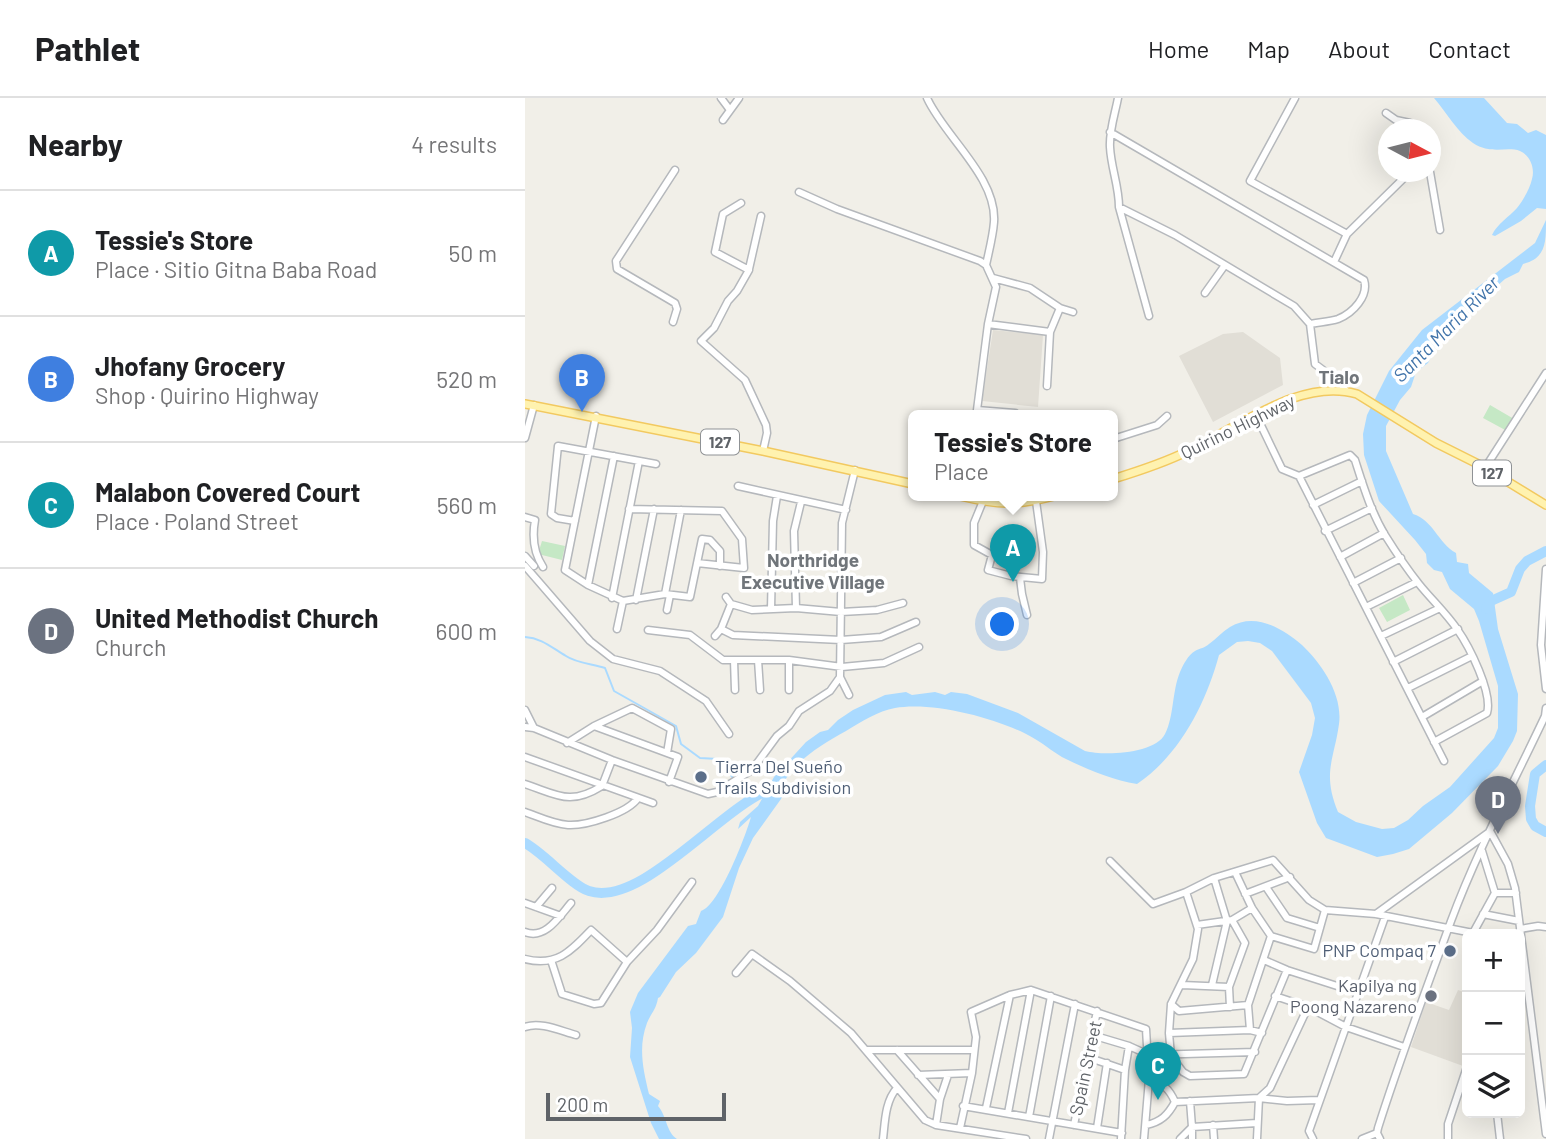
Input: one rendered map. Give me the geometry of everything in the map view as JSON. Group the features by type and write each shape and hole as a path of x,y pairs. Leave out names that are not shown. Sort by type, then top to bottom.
{"main road":[{"name":"Quirino Highway","path":"1118,477 1159,465 1256,415 1307,394 1324,390 1346,391 1546,505"},
{"name":"127","path":"529,404 908,483"},
{"path":"983,501 1036,501"}],"street":[{"path":"721,98 730,110"},
{"path":"723,120 739,98"},
{"path":"927,98 933,111 988,191 994,220 986,265"},
{"path":"1118,98 1110,132 1112,168 1119,189 1119,207 1149,316"},
{"path":"1295,98 1250,181 1347,234"},
{"path":"1386,113 1395,119"},
{"path":"1110,132 1364,280 1365,294 1362,300 1341,318 1310,324"},
{"path":"673,322 677,309 675,303 617,269 616,261 675,170"},
{"path":"1333,262 1347,234 1400,182"},
{"path":"1432,182 1440,230"},
{"path":"799,192 986,265 996,287 988,324 977,410"},
{"path":"741,203 723,214 715,252 749,269"},
{"path":"1119,207 1175,235 1294,306 1310,324 1315,364 1339,382 1346,391"},
{"path":"761,216 749,269 714,328 701,341 744,380 766,425 763,451"},
{"path":"1205,293 1225,265"},
{"path":"993,278 1030,288 1060,308 1073,312"},
{"path":"1047,386 1049,332 1060,308"},
{"path":"988,324 1049,332"},
{"path":"1485,468 1546,373"},
{"path":"525,438 529,404"},
{"path":"1256,415 1282,469 1299,476 1444,761"},
{"path":"596,416 565,570 588,586 623,601 667,594 690,597 702,539 710,540 720,551 720,566"},
{"path":"1118,437 1157,425 1167,416"},
{"path":"575,521 557,518 551,514 558,446 656,464"},
{"path":"1299,476 1350,455 1355,460 1384,533 1417,582 1458,629 1472,656 1483,681 1489,707 1487,713 1434,741"},
{"path":"588,586 614,456"},
{"path":"612,598 639,461"},
{"path":"525,727 534,728 669,782 708,794 717,793 741,779 752,770 776,736 789,726 799,711 830,691 840,677 842,523 855,470"},
{"path":"1313,506 1362,481"},
{"path":"738,486 846,510"},
{"path":"771,609 773,521 777,496"},
{"path":"983,501 974,523 974,545 992,555 988,570 1020,578 1042,579 1043,552 1036,501"},
{"path":"796,608 795,531 801,502"},
{"path":"1325,531 1372,508"},
{"path":"629,509 722,511 742,539 744,568 697,564"},
{"path":"636,600 654,509"},
{"path":"667,610 667,594 681,510"},
{"path":"525,517 535,520 533,544 543,567"},
{"path":"1340,556 1384,533"},
{"path":"525,556 534,566"},
{"path":"1353,583 1401,558"},
{"path":"525,566 590,640 613,659 660,671 706,701 729,734"},
{"path":"1546,569 1541,645 1546,688"},
{"path":"1020,578 1027,615"},
{"path":"1366,607 1417,582"},
{"path":"726,597 731,604 752,610 796,608 841,612 877,610 903,603"},
{"path":"617,629 623,601"},
{"path":"715,636 721,629 731,604"},
{"path":"1381,636 1440,608"},
{"path":"721,629 733,635 841,640 881,637 916,622"},
{"path":"1393,662 1458,629"},
{"path":"648,630 691,635 723,660 789,660 842,667 884,663 919,647"},
{"path":"1408,688 1472,656"},
{"path":"734,660 735,691"},
{"path":"758,660 760,690"},
{"path":"789,660 789,690"},
{"path":"840,677 849,695"},
{"path":"1422,717 1483,681"},
{"path":"567,743 594,726 632,708 671,729 667,753"},
{"path":"1362,1139 1379,1136 1404,1047 1449,928 1490,831 1545,716 1546,708"},
{"path":"525,710 534,728"},
{"path":"594,726 678,757 669,782"},
{"path":"525,757 653,803"},
{"path":"525,784 569,799 589,794 602,786 612,760"},
{"path":"525,812 555,823 581,824 627,810 638,799"},
{"path":"1490,831 1508,864 1516,893 1520,929 1546,927"},
{"path":"1376,914 1490,831"},
{"path":"1477,929 1495,892 1482,850"},
{"path":"1109,862 1153,904 1187,892 1214,878 1273,860 1309,900 1325,910 1376,914 1462,931"},
{"path":"1235,872 1252,908 1271,936 1311,950 1316,947 1325,910"},
{"path":"1245,894 1290,877"},
{"path":"1214,878 1229,920 1245,943 1229,987 1230,1007"},
{"path":"551,960 562,994 594,1004 601,1003 627,961 657,930 692,882"},
{"path":"1266,887 1287,918 1321,929"},
{"path":"536,907 552,888"},
{"path":"1187,892 1197,925 1193,959 1171,1004 1169,1033 1171,1056 1186,1075 1239,1075 1247,1071 1287,970"},
{"path":"1495,892 1516,893"},
{"path":"525,903 561,916"},
{"path":"525,932 538,934 561,916 571,903"},
{"path":"1197,925 1229,920 1252,908"},
{"path":"1483,914 1519,921"},
{"path":"1313,1139 1309,1132 1319,1100 1385,917"},
{"path":"1212,985 1229,920"},
{"path":"525,959 551,960 570,953 591,930 627,961"},
{"path":"1250,1030 1248,1005 1271,936"},
{"path":"736,973 752,954 755,955 831,1016 866,1050 925,1120 936,1125 1026,1139"},
{"path":"1264,960 1359,993"},
{"path":"1525,980 1546,1134"},
{"path":"1182,985 1229,987"},
{"path":"1008,1113 1031,990"},
{"path":"960,1128 972,1073 976,1037 971,1012 1010,995 1031,990 1146,1029 1149,1079 1144,1139"},
{"path":"986,1108 1010,995"},
{"path":"1029,1117 1051,996"},
{"path":"1275,996 1308,1007 1346,1027 1404,1047"},
{"path":"1049,1139 1075,1004"},
{"path":"1171,1004 1178,1011 1248,1005"},
{"path":"1257,1139 1259,1098 1270,1088 1308,1007"},
{"name":"Spain Street","path":"1074,1125 1097,1011"},
{"path":"525,1027 545,1027 576,1035"},
{"path":"1169,1033 1250,1030 1262,1033"},
{"path":"1092,1035 1149,1055 1255,1052"},
{"path":"963,1106 1097,1128 1121,1136 1129,1046"},
{"path":"866,1050 973,1050"},
{"path":"897,1050 940,1099"},
{"path":"1087,1057 1125,1070"},
{"path":"1097,1128 1107,1063"},
{"path":"918,1075 972,1073"},
{"path":"936,1125 940,1099 948,1075"},
{"path":"1146,1125 1158,1122 1169,1114 1175,1102 1165,1085 1149,1079"},
{"path":"1448,1139 1448,1124 1462,1082"},
{"path":"883,1139 887,1108 891,1094 897,1088"},
{"path":"1175,1102 1259,1098 1319,1100"},
{"path":"1190,1101 1192,1139"},
{"path":"1498,1118 1500,1139"},
{"path":"1179,1139 1192,1127 1257,1123"},
{"path":"1213,1125 1214,1139"}],"shaded area":[{"path":"993,330 1043,335 1038,407 982,401"},
{"path":"1243,332 1280,358 1283,385 1213,422 1179,356 1223,334"},
{"path":"1458,990 1462,991 1462,1066 1411,1047 1426,1002 1449,1010"}],"green space":[{"path":"1490,405 1514,419 1507,431 1483,418"},
{"path":"542,541 565,546 562,560 538,554"},
{"path":"1403,595 1410,610 1387,622 1379,608"}],"water":[{"path":"1434,98 1484,98 1507,123 1517,124 1528,133 1536,130 1546,135 1546,209 1537,208 1521,221 1495,236 1492,235 1526,194 1533,175 1531,163 1520,151 1486,149 1473,143 1457,128"},
{"name":"Santa Maria River","path":"1546,220 1545,242 1540,254 1523,264 1519,272 1505,279 1470,310 1467,319 1458,327 1442,335 1428,363 1416,372 1411,387 1400,400 1386,426 1386,451 1413,514 1426,521 1456,553 1457,562 1468,564 1469,573 1493,593 1498,629 1518,694 1517,731 1498,766 1452,813 1409,849 1377,857 1326,838 1317,823 1299,772 1315,718 1311,703 1272,651 1260,643 1248,641 1237,642 1219,655 1207,691 1189,727 1166,758 1137,784 1092,771 1062,757 1021,732 967,713 911,707 889,709 876,714 821,746 791,772 785,780 787,787 781,799 753,838 739,868 723,917 696,953 676,972 658,998 644,1032 643,1067 649,1094 660,1101 658,1106 677,1139 659,1139 651,1123 630,1057 630,1012 638,993 688,926 696,924 701,911 716,897 731,869 751,817 738,829 740,822 758,806 774,777 806,742 828,730 853,710 885,695 906,692 912,695 935,692 945,695 951,692 967,694 1018,713 1085,751 1128,752 1151,746 1165,734 1177,679 1190,655 1230,627 1249,621 1258,622 1277,628 1302,645 1324,671 1334,691 1338,702 1339,724 1330,777 1338,812 1356,822 1382,829 1394,828 1450,787 1494,738 1498,728 1498,686 1474,609 1450,589 1442,572 1434,570 1427,563 1426,554 1379,501 1364,455 1363,434 1367,415 1389,371 1422,330 1535,243"}],"waterway":[{"path":"1486,609 1491,601 1511,592 1520,569 1527,561 1546,551"},
{"path":"525,637 542,641 575,660 605,668 614,691 676,726 681,744 700,758 718,759 733,778"},
{"path":"1546,765 1535,774 1530,806 1531,819 1535,826 1546,832"},
{"path":"734,786 740,788 751,783 759,793"},
{"path":"525,843 582,888 610,892 632,885 656,871 728,815 771,789"}],"place":[{"name":"Jhofany Grocery","path":"582,412"},
{"name":"Tessie's Store","path":"1013,582"},
{"name":"Tierra Del Sueño Trails Subdivision","path":"701,777"},
{"name":"United Methodist Church","path":"1498,834"},
{"name":"PNP Compaq 7","path":"1450,951"},
{"name":"Kapilya ng Poong Nazareno","path":"1431,996"},
{"name":"Malabon Covered Court","path":"1158,1100"}],"district":[{"name":"Tialo","path":"1339,377"},
{"name":"Northridge Executive Village","path":"813,571"}]}
